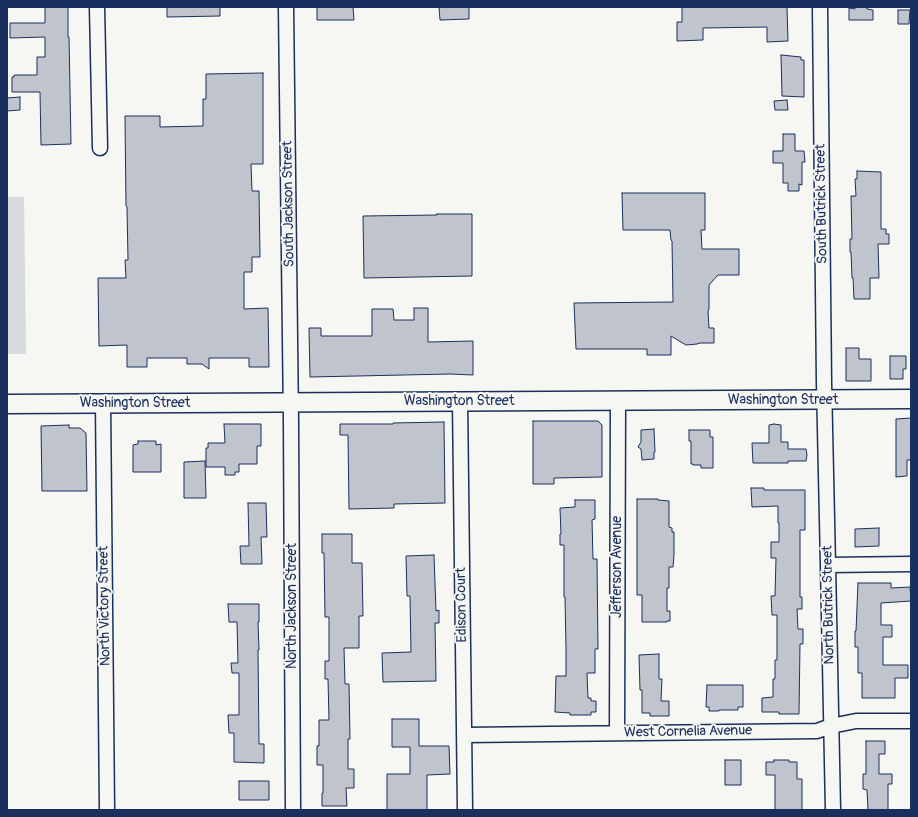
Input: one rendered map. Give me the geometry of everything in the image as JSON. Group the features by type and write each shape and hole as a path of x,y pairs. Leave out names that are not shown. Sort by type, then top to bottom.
{"main road":[{"name":"Washington Street","path":"7,404 911,399"}],"street":[{"path":"97,7 100,148"},
{"name":"South Jackson Street","path":"286,7 291,402"},
{"name":"South Butrick Street","path":"820,7 824,400"},
{"name":"North Butrick Street","path":"824,400 833,810"},
{"name":"Edison Court","path":"460,401 465,810"},
{"name":"Jefferson Avenue","path":"617,733 618,401"},
{"name":"North Jackson Street","path":"291,402 293,810"},
{"name":"North Victory Street","path":"103,403 107,810"},
{"path":"828,565 911,564"},
{"name":"West Cornelia Avenue","path":"464,735 817,731 831,726 856,721 911,721"}],"shaded area":[{"path":"7,197 24,197 26,354 7,354"}],"building":[{"path":"45,7 68,7 71,144 41,145 40,92 12,92 12,77 14,77 14,75 37,75 37,57 45,57 45,37 10,38 10,23 45,23"},
{"path":"167,7 220,7 220,16 167,17"},
{"path":"317,7 353,7 354,20 317,20"},
{"path":"439,7 469,7 469,19 440,20"},
{"path":"682,7 787,7 788,41 767,42 767,27 703,28 703,40 677,41 677,22 682,22"},
{"path":"855,7 867,7 867,9 873,10 873,20 849,20 849,8 855,9"},
{"path":"898,10 910,10 909,24 898,24"},
{"path":"781,55 801,57 801,60 804,60 804,97 782,96"},
{"path":"263,73 263,164 251,164 252,191 259,191 260,257 252,257 252,272 244,272 244,309 268,308 269,367 249,367 249,358 209,358 209,369 202,364 187,364 187,358 147,358 147,367 127,367 127,345 99,346 98,278 126,278 125,260 128,260 125,116 160,116 160,127 203,126 203,99 206,99 206,74"},
{"path":"20,97 20,110 7,111 7,98"},
{"path":"787,100 788,110 775,110 774,101"},
{"path":"783,134 795,134 795,151 804,151 805,162 802,162 802,185 799,184 799,191 788,191 788,183 783,183 783,163 773,163 773,151 783,151"},
{"path":"857,171 881,172 881,229 886,229 886,234 889,234 889,244 878,244 879,278 870,278 870,299 854,299 850,252 850,239 852,239 851,196 856,196 855,179 857,179"},
{"path":"622,193 705,193 705,230 701,230 702,249 739,249 739,275 718,275 709,285 709,328 714,328 714,343 686,345 671,336 671,355 647,355 647,349 576,349 574,303 673,302 672,241 670,230 623,230"},
{"path":"472,214 472,276 364,278 363,216"},
{"path":"414,308 428,308 428,342 473,341 473,375 450,374 310,377 309,328 321,328 321,336 372,336 372,309 393,309 394,320 414,320"},
{"path":"846,348 859,348 859,359 871,359 871,381 846,381"},
{"path":"890,356 906,356 906,369 903,369 903,379 890,379"},
{"path":"911,418 911,460 907,460 907,476 896,477 896,419"},
{"path":"533,421 598,421 602,425 602,477 554,478 554,484 533,484"},
{"path":"444,422 445,503 394,504 394,508 349,509 348,435 340,435 340,424"},
{"path":"224,424 261,424 261,446 257,446 257,464 239,464 239,472 235,472 235,475 225,475 225,467 206,467 206,448 208,448 208,443 225,443"},
{"path":"69,425 69,428 80,428 86,433 87,491 42,491 41,426"},
{"path":"769,425 781,425 781,442 788,442 788,449 806,449 806,461 788,461 788,463 753,463 752,443 769,443"},
{"path":"654,429 654,459 642,460 641,449 638,447 641,442 641,430"},
{"path":"689,430 710,430 710,437 713,437 713,468 701,468 701,465 691,464 691,441 689,441"},
{"path":"138,441 156,441 156,445 161,444 161,472 133,472 133,445 138,444"},
{"path":"205,461 206,498 184,498 184,462"},
{"path":"751,488 764,488 764,490 805,490 805,530 800,530 800,597 802,597 802,609 797,609 798,629 803,629 803,644 800,644 799,714 762,712 762,698 773,697 775,660 777,660 777,615 772,615 771,596 775,596 776,558 771,558 771,542 779,542 779,523 778,506 752,507"},
{"path":"637,499 658,499 669,501 669,527 672,528 672,532 674,532 674,555 673,567 669,567 667,611 670,611 670,621 667,622 642,622 642,595 637,595"},
{"path":"575,500 595,500 595,519 592,520 593,559 597,559 598,649 595,649 595,673 587,673 588,698 591,698 591,701 596,701 596,712 591,712 591,715 570,715 570,713 555,712 556,676 566,676 564,545 560,545 560,508 575,507"},
{"path":"248,503 266,503 267,537 261,537 262,564 241,564 240,546 249,546"},
{"path":"879,528 879,546 855,547 855,529"},
{"path":"322,534 352,534 352,563 362,563 363,616 359,616 359,648 344,648 345,684 349,684 350,739 348,739 348,769 354,769 354,788 346,788 347,806 322,806 323,765 317,765 319,720 329,720 328,679 325,679 325,661 329,661 329,617 325,617 324,553 322,553"},
{"path":"434,555 436,611 439,610 439,623 435,623 436,681 383,682 382,653 411,652 410,596 407,596 406,556"},
{"path":"858,583 891,583 891,588 910,587 911,601 881,603 881,625 892,625 892,637 883,637 883,665 908,665 908,678 895,678 895,698 862,698 862,673 858,673 858,647 855,647"},
{"path":"228,604 259,604 259,744 264,744 264,763 234,762 234,733 229,733 228,715 239,715 239,673 232,673 231,663 238,663 237,622 229,622"},
{"path":"659,654 659,679 662,679 661,701 669,701 669,716 650,716 650,713 642,713 639,655"},
{"path":"707,685 743,685 743,707 738,707 738,710 709,711 709,707 706,707"},
{"path":"392,719 419,719 419,746 449,746 450,774 427,775 427,810 387,810 387,774 410,774 410,747 392,747"},
{"path":"866,741 885,741 885,754 879,754 879,774 892,774 892,784 888,784 888,810 868,810 867,790 863,789 863,774 866,774"},
{"path":"725,760 741,760 741,785 725,785"},
{"path":"774,760 789,760 789,762 797,762 797,779 802,779 802,810 775,810 775,775 766,775 766,762 774,762"},
{"path":"239,781 269,781 269,800 239,800"}]}
